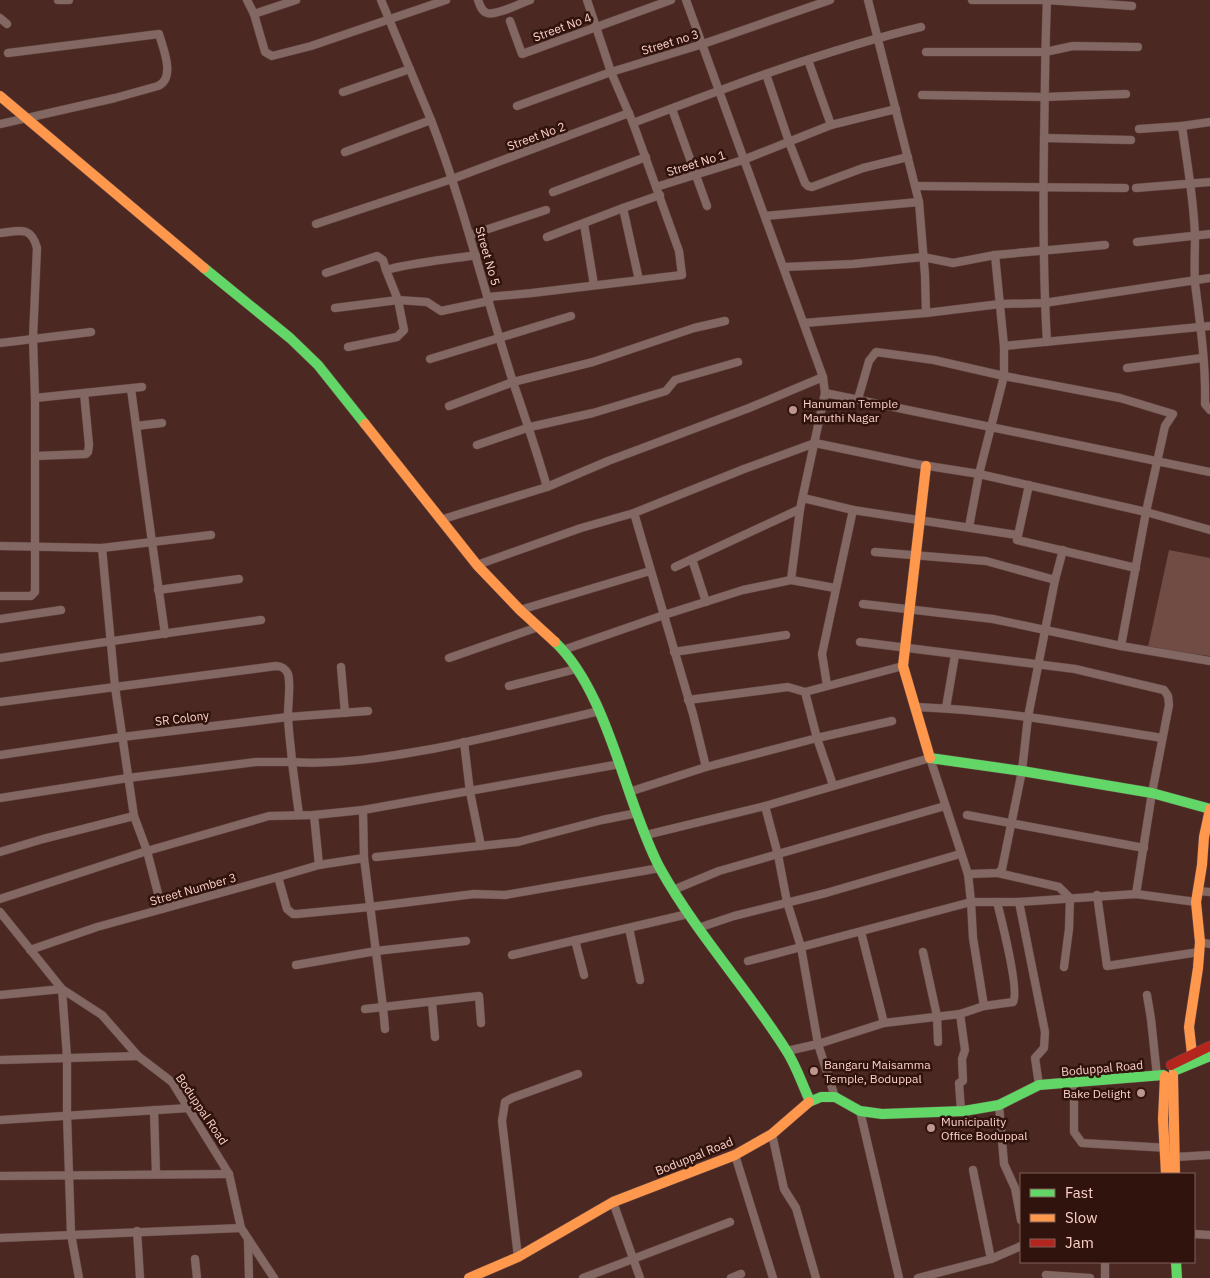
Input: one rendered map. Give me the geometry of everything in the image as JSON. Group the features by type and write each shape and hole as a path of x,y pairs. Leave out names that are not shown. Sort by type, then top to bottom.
{"street":[{"path":"58,0 69,0"},
{"path":"247,0 254,14 263,49 268,55 272,56 312,46 446,0"},
{"path":"254,14 296,0"},
{"name":"Street No 5","path":"381,0 431,120 452,179 513,382 530,427 547,487"},
{"path":"478,0 481,9 488,14 530,0"},
{"path":"335,308 398,300 427,302 441,311 488,299 682,275 679,251 660,195 633,123 611,72 587,0"},
{"name":"Street No 4","path":"510,21 522,54 671,0"},
{"path":"686,0 823,377 825,392 800,509 791,580"},
{"name":"Street no 3","path":"517,106 611,72 703,44 830,0"},
{"path":"868,0 919,202 926,312"},
{"path":"972,0 1047,0 1132,6"},
{"path":"1047,0 1043,188 1044,303 1047,342"},
{"path":"0,18 6,24"},
{"path":"633,123 719,90 835,50 921,27"},
{"path":"0,124 115,98 163,84 167,79 168,70 159,34 8,53"},
{"path":"926,52 1045,52 1073,46 1138,47"},
{"path":"808,60 831,125"},
{"path":"343,92 410,69"},
{"path":"766,74 805,183 812,187 863,168 908,158"},
{"path":"922,95 1044,97 1126,94"},
{"path":"0,96 166,237 290,338 318,365 477,565 562,650 576,669 600,711 646,835 660,868 673,890 688,914 787,1051 810,1101 821,1097 835,1097 818,1044 801,948 787,902 778,854 765,806"},
{"path":"672,108 707,206"},
{"name":"Street No 1","path":"656,186 743,160 831,125 896,109"},
{"name":"Street No 2","path":"316,224 452,179 629,114"},
{"path":"345,152 431,120"},
{"path":"1139,129 1210,122"},
{"path":"1182,126 1195,235 1195,280 1206,326 1202,358 1208,382 1205,404 1210,410"},
{"path":"1044,138 1131,140"},
{"path":"553,192 646,157"},
{"path":"1136,188 1210,182"},
{"path":"916,186 1125,188"},
{"path":"547,237 660,195"},
{"path":"765,216 919,202"},
{"path":"622,208 639,280"},
{"path":"470,235 546,210"},
{"path":"584,224 594,285"},
{"path":"0,233 24,231 30,233 37,248 33,338 36,456 34,594 31,596 0,596"},
{"path":"1137,242 1210,234"},
{"path":"784,267 853,264 923,257 953,264 995,255 1105,245"},
{"path":"386,270 412,263 423,264 476,255"},
{"path":"969,527 979,474 1004,376 1004,346 995,255"},
{"path":"326,273 377,256 383,260 398,300 404,330 402,334 397,337 348,347"},
{"path":"804,323 1000,304 1044,303 1210,278"},
{"path":"430,359 571,316"},
{"path":"448,406 513,382 593,362 694,328 725,321"},
{"path":"1004,346 1206,326"},
{"path":"0,343 91,332"},
{"path":"858,399 869,361 876,352 934,360 1004,376 1120,398 1173,414 1165,426 1146,512 1121,646"},
{"path":"1127,368 1202,358"},
{"path":"477,445 530,427 593,413 666,390 675,380 738,362"},
{"path":"440,520 547,487 823,377"},
{"path":"35,398 142,387"},
{"path":"131,389 165,634"},
{"path":"825,392 1210,472"},
{"path":"36,456 88,452 90,449 84,393"},
{"path":"136,426 162,423"},
{"path":"477,565 581,528 634,513 815,443 1029,485 1146,512 1210,530"},
{"path":"926,466 903,666 930,758 968,874 973,938 984,1006"},
{"path":"1029,485 1017,540 1136,568"},
{"path":"803,498 853,510 1018,535"},
{"path":"675,567 800,509"},
{"path":"827,686 822,654 853,510"},
{"path":"634,513 706,767"},
{"path":"0,546 102,548 211,535"},
{"path":"102,548 109,640 134,816 147,851 162,909"},
{"path":"998,874 1002,869 1012,823 1022,771 1028,717 1055,580 1064,550"},
{"path":"875,552 986,561 1055,580"},
{"path":"692,559 706,602"},
{"path":"520,610 650,571"},
{"path":"158,590 239,579"},
{"path":"562,650 743,590 791,580 835,588"},
{"path":"862,604 993,620 1210,662"},
{"path":"0,619 61,610"},
{"path":"0,658 109,640 261,620"},
{"path":"449,658 538,627"},
{"path":"674,652 786,635"},
{"path":"860,642 905,649 1076,668 1164,690 1168,696 1169,705 1152,793 1136,894"},
{"path":"946,708 955,655"},
{"path":"0,702 280,666 288,673 288,717 299,815"},
{"path":"688,700 788,687 805,692 903,666"},
{"path":"341,668 345,713"},
{"path":"509,686 576,669"},
{"path":"805,692 816,738 833,785"},
{"path":"916,707 946,708 1028,717 1162,738"},
{"name":"SR Colony","path":"0,755 122,737 288,717 368,711"},
{"path":"0,798 128,778 256,762 308,763 380,758 464,742 600,711"},
{"path":"629,792 706,767 816,738 892,721"},
{"path":"464,742 470,792 481,846"},
{"path":"646,835 765,806 930,758 1152,793 1210,809 1197,896 1203,946 1189,1027 1192,1054"},
{"path":"0,899 147,851 269,816 314,815 363,810 620,764"},
{"path":"673,890 719,871 945,806"},
{"path":"363,810 364,858 385,1029"},
{"path":"376,857 518,842 637,812"},
{"path":"967,814 1144,848"},
{"path":"314,815 319,866"},
{"path":"0,852 134,816"},
{"path":"698,928 734,916 826,893 960,854"},
{"name":"Street Number 3","path":"30,950 98,927 278,877 319,866 364,858"},
{"path":"278,877 287,909 293,914 474,894 505,895 660,868"},
{"path":"968,874 998,874 1059,887 1070,898 1069,929 1064,967"},
{"path":"748,961 971,902 1019,902 1136,894 1197,896 1210,892"},
{"path":"1097,896 1107,966 1203,946"},
{"path":"787,1051 818,1044 884,1022 960,1014 984,1006 1012,1002 1015,998 1013,975 997,902"},
{"path":"1019,902 1046,1032 1044,1048 1035,1058 1039,1085"},
{"name":"Boduppal Road","path":"0,912 62,988 102,1016 138,1056 172,1082 229,1174 241,1228 274,1278"},
{"path":"512,955 688,914"},
{"path":"628,928 640,980"},
{"path":"862,932 884,1022"},
{"path":"296,965 376,951 466,940"},
{"path":"576,940 584,975"},
{"path":"923,952 938,1016 938,1042"},
{"path":"0,995 62,988 67,1057 71,1234 79,1278"},
{"path":"1147,995 1167,1073 1163,1119 1175,1173"},
{"path":"365,1008 479,996 481,1023"},
{"path":"432,1002 435,1037"},
{"path":"960,1014 965,1050 962,1059 963,1081 959,1083 960,1111"},
{"name":"Boduppal Road","path":"1167,1073 1192,1054 1210,1046"},
{"path":"0,1060 138,1056"},
{"name":"Boduppal Road","path":"835,1097 860,1111 882,1114 960,1111 999,1104 1039,1085 1167,1073 1210,1056"},
{"path":"518,1257 502,1121 505,1102 578,1074"},
{"path":"1074,1083 1074,1132 1082,1143 1210,1155"},
{"name":"Boduppal Road","path":"469,1278 518,1257 613,1202 735,1155 772,1134 810,1101"},
{"path":"999,1104 1004,1164 1015,1188 1020,1215"},
{"path":"0,1120 189,1108"},
{"path":"154,1110 156,1174"},
{"path":"860,1111 899,1278"},
{"path":"772,1134 784,1189 796,1208 814,1278"},
{"path":"1166,1173 1171,1151"},
{"path":"735,1155 773,1278"},
{"path":"973,1170 992,1258"},
{"path":"0,1176 229,1174"},
{"path":"613,1202 640,1278"},
{"path":"583,1278 730,1222"},
{"path":"0,1238 241,1228"},
{"path":"137,1231 140,1278"},
{"path":"1195,1234 1210,1235"},
{"path":"248,1239 249,1278"},
{"path":"918,1278 992,1258 1020,1246"},
{"path":"195,1259 196,1278"},
{"path":"1105,1263 1105,1278"},
{"path":"1176,1263 1177,1278"},
{"path":"731,1278 741,1274"},
{"path":"1046,1275 1090,1278"}],"shaded area":[{"path":"1169,550 1210,558 1210,656 1148,647"}],"traffic: fast":[{"path":"204,268 290,338 318,365 365,424"},
{"path":"555,642 570,659 594,699 613,744 644,833 661,870 690,916 790,1056 810,1101"},
{"path":"930,758 1152,793 1210,809"},
{"path":"1174,1071 1210,1056"},
{"path":"809,1102 821,1097 835,1097 860,1111 882,1114 964,1111 999,1105 1039,1085 1163,1075"},
{"path":"1176,1263 1177,1278"}],"traffic: slow":[{"path":"0,96 204,268"},
{"path":"365,424 477,565 520,610 555,642"},
{"path":"926,466 903,666 930,758"},
{"path":"1192,1054 1189,1027 1200,942 1196,902 1204,837 1210,809"},
{"path":"1173,1075 1175,1173"},
{"path":"1165,1076 1163,1119 1166,1173"},
{"path":"469,1278 518,1257 613,1202 735,1155 772,1134 809,1102"}],"traffic: jam":[{"path":"1171,1065 1210,1046"}],"place":[{"name":"Hanuman Temple Maruthi Nagar","path":"793,410"},
{"name":"Bangaru Maisamma Temple, Boduppal","path":"814,1071"},
{"name":"Bake Delight","path":"1141,1093"},
{"name":"Municipality Office Boduppal","path":"931,1128"}]}
